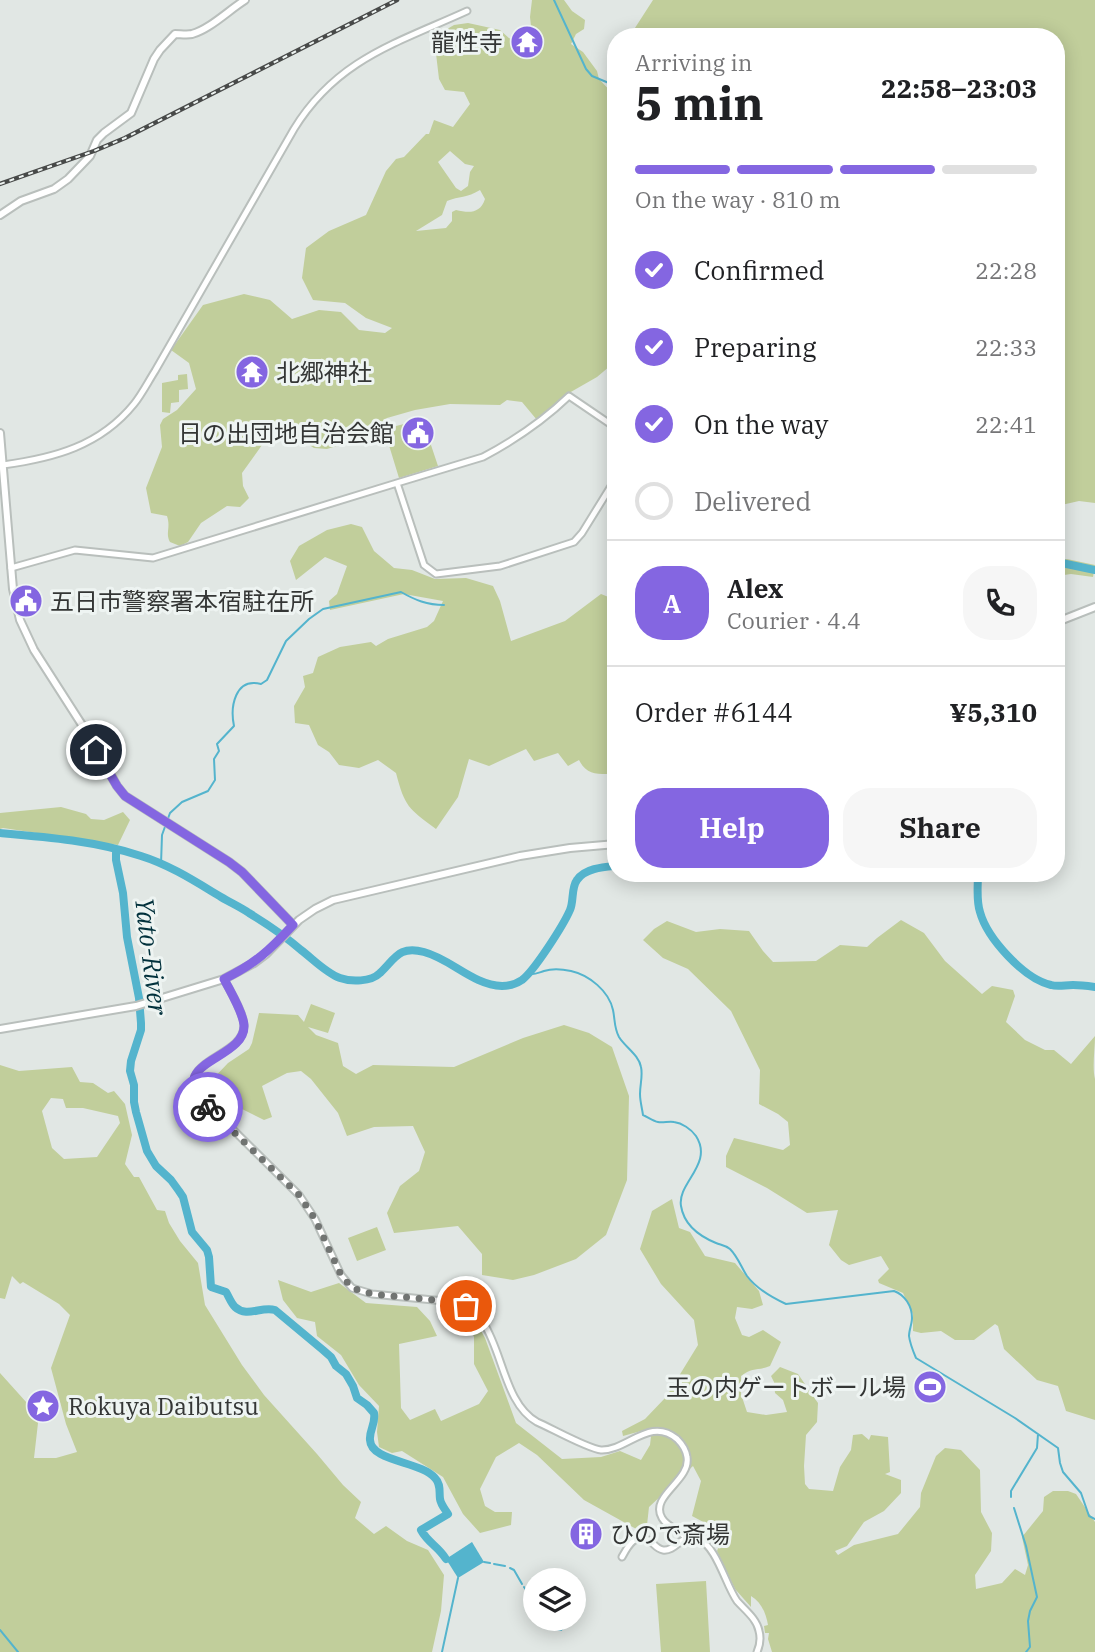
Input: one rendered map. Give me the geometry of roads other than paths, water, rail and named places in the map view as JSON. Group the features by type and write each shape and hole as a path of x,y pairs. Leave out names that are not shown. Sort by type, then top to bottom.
{"main road":[{"path":"0,215 21,201 54,189 68,179 90,156 97,140 131,113 154,60 175,34 195,33 245,0"},
{"path":"0,433 16,609 25,633 120,790 130,800 242,872 292,927"},
{"path":"1065,619 1095,607"},
{"path":"0,1029 136,1006 224,979 254,963 315,909 341,898 520,856 607,845"}],"street":[{"path":"3,465 43,458 79,446 103,433 128,411 141,395 294,129 317,97 335,79 366,57 467,11"},
{"path":"11,568 75,550 153,558 483,457 532,427 569,396 607,422"},
{"path":"397,483 424,565 436,574 500,566 574,542 607,493"},
{"path":"224,979 242,1017 242,1034 234,1044 200,1068 194,1078 194,1088 204,1102 299,1195 311,1211 347,1283 358,1291 454,1302 475,1312 485,1325 519,1406 537,1422 598,1450 610,1449 647,1433 662,1431 670,1434 679,1441 687,1455 687,1466 662,1500 659,1511 663,1521 687,1538"},
{"path":"622,1557 628,1546 637,1538 647,1539 657,1548 664,1550 671,1549 687,1538 697,1538 715,1557 732,1593 757,1624 760,1639 757,1652"}],"water":[{"path":"472,1542 484,1562 458,1578 446,1559"}],"waterway":[{"path":"554,0 586,69 592,76 607,82"},
{"path":"1065,564 1095,570"},
{"path":"161,864 162,835 170,813 182,802 208,791 215,780 214,759 219,751 217,744 234,726 236,695 245,685 261,684 267,680 286,641 309,619 323,609 401,592 421,602 444,605"},
{"path":"0,833 89,843 162,864 256,917 330,973 355,981 376,976 398,955 416,950 434,955 491,985 517,983 534,968 561,926 570,910 574,887 580,876 607,867"},
{"name":"Yato-River","path":"116,849 141,1023 130,1071 136,1112 147,1151 156,1166 171,1180 183,1197 192,1232 207,1250 211,1287 226,1292 234,1305 244,1312 275,1310 323,1350 346,1374 357,1398 374,1413 370,1436 373,1447 387,1457 428,1472 437,1480 441,1501 448,1514 421,1530 446,1559"},
{"path":"978,882 980,912 984,922 998,945 1019,966 1040,981 1051,985 1095,987"},
{"path":"528,974 554,969 571,971 591,980 607,996 619,1037 640,1063 643,1115 658,1122 683,1125 694,1133 700,1146 701,1156 681,1198 685,1219 693,1229 730,1249 751,1280 786,1304 894,1291 901,1295 911,1309 909,1336 916,1358 1015,1418 1058,1448 1063,1472 1081,1493 1089,1516 1095,1519"},
{"path":"1011,1497 1011,1491 1037,1448 1038,1434"},
{"path":"1014,1508 1026,1546 1037,1597 1030,1611 1030,1647 1026,1652"},
{"path":"484,1562 490,1563"},
{"path":"494,1564 505,1566"},
{"path":"510,1568 522,1584"},
{"path":"442,1652 458,1578"},
{"path":"0,1630 18,1652"}],"railway":[{"path":"0,184 125,138 397,0"}],"place":[{"name":"龍性寺","path":"527,42"},
{"name":"北郷神社","path":"252,372"},
{"name":"日の出団地自治会館","path":"418,433"},
{"name":"五日市警察署本宿駐在所","path":"26,601"},
{"name":"玉の内ゲートボール場","path":"930,1387"},
{"name":"Rokuya Daibutsu","path":"43,1406"},
{"name":"ひので斎場","path":"586,1534"}]}
